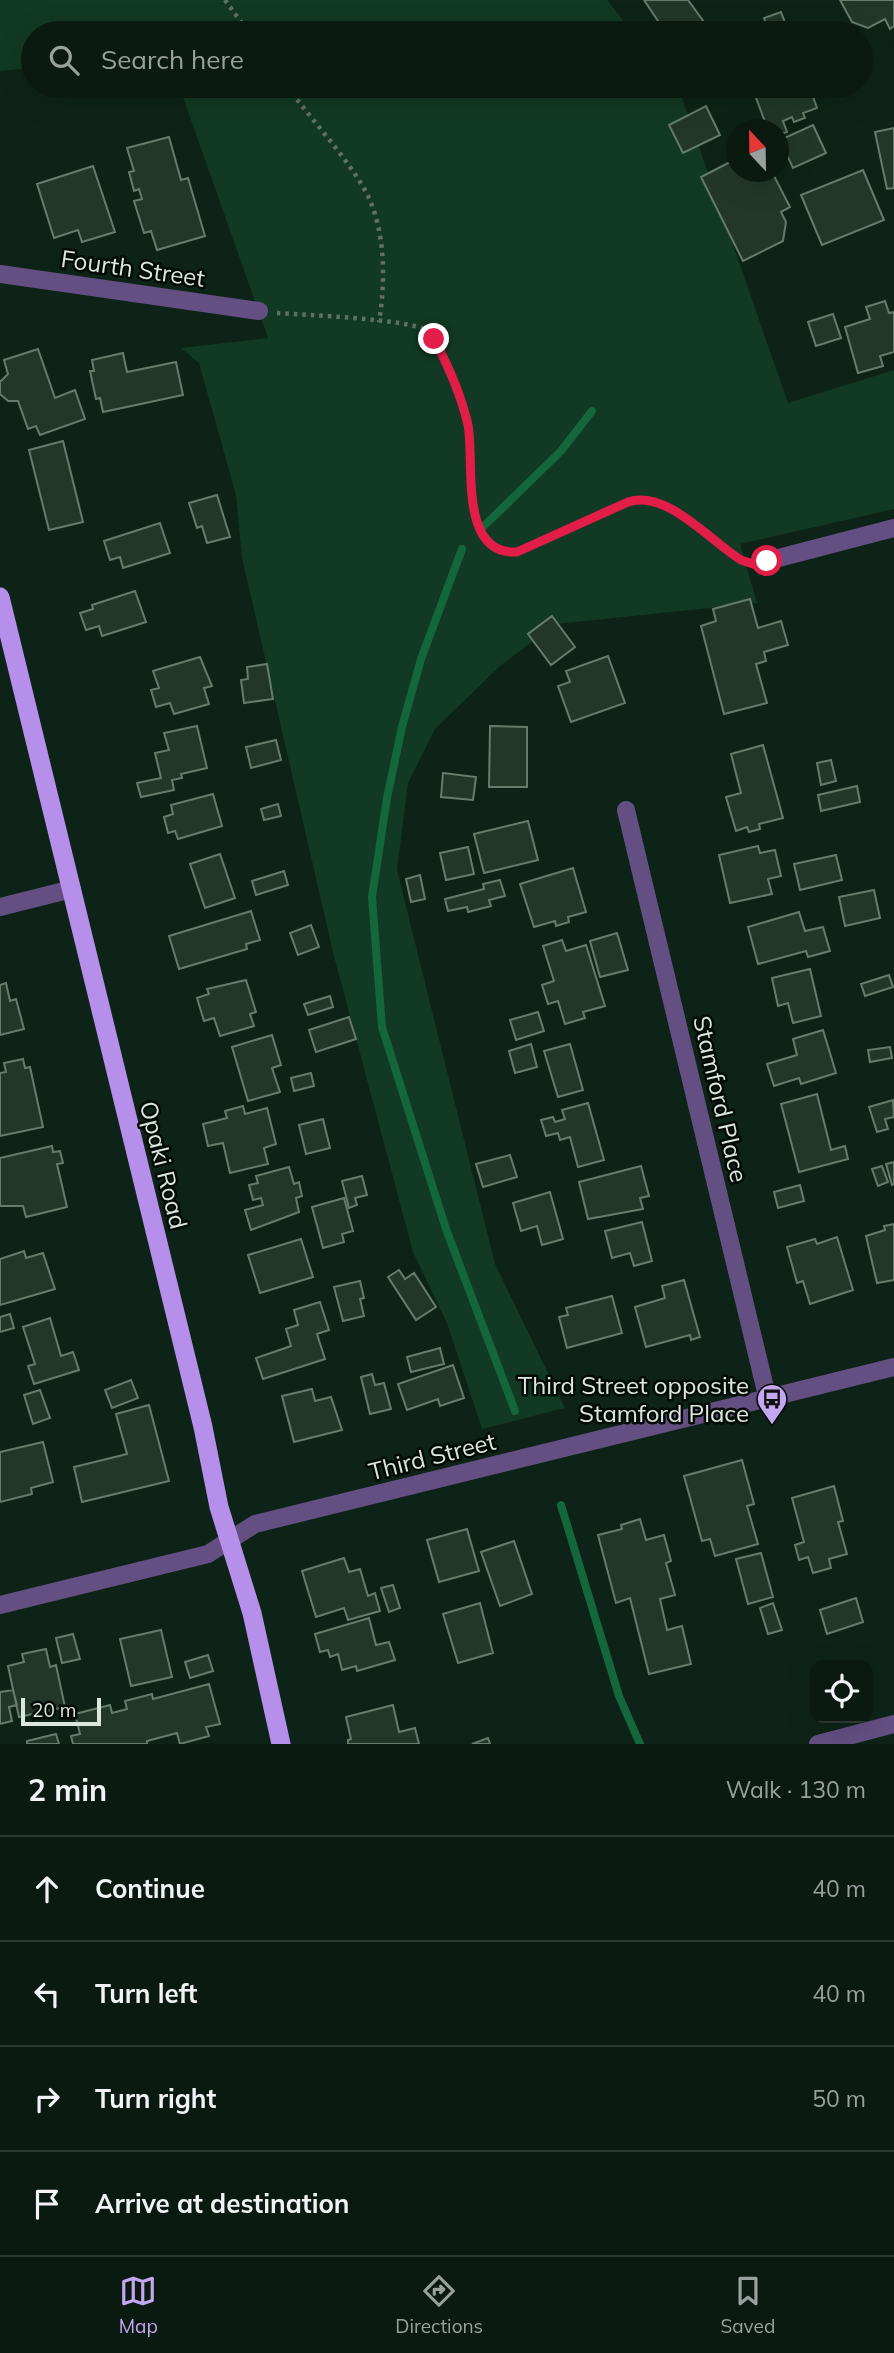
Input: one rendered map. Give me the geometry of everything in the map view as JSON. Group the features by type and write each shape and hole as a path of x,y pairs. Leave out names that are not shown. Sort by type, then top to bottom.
{"highway":[{"name":"Opaki Road","path":"0,597 203,1427 216,1496 252,1613 281,1744"}],"street":[{"name":"Fourth Street","path":"0,274 259,311"},
{"path":"767,561 894,528"},
{"name":"Stamford Place","path":"626,810 768,1400"},
{"path":"0,907 72,890"},
{"name":"Third Street","path":"0,1605 208,1554 255,1524 894,1367"},
{"path":"818,1744 894,1724"}],"path":[{"path":"225,0 240,21"},
{"path":"296,98 363,186 379,228 385,288 379,322"},
{"path":"259,311 379,322 427,330 443,355 458,387 468,428 476,521 486,540 499,551 526,550 628,502 645,498 664,503 741,560 753,564 767,561"}],"green space":[{"path":"0,0 607,0 624,21 21,21 21,69 0,71"},
{"path":"183,98 682,98 788,403 894,370 894,509 740,544 757,603 556,624 500,666 435,729 408,783 397,870 495,1264 565,1408 482,1429 447,1323 413,1252 333,952 242,558 236,495 199,363 181,348 268,338"}],"building":[{"path":"644,0 688,0 703,21 658,21"},
{"path":"840,0 894,0 894,26 890,29 885,19 873,25 873,21 851,21"},
{"path":"781,12 784,21 765,21 764,18"},
{"path":"756,98 813,98 817,108 803,113 805,118 794,122 792,117 764,119"},
{"path":"706,106 720,135 683,153 669,125"},
{"path":"813,125 826,153 793,168 789,159 789,136"},
{"path":"894,128 894,188 887,189 875,132"},
{"path":"169,137 181,180 188,178 205,236 157,250 151,231 144,233 134,201 142,199 139,189 134,191 129,172 134,171 127,148"},
{"path":"726,164 726,182 777,182 790,207 781,212 786,222 783,241 743,261 701,177"},
{"path":"93,166 115,232 82,242 78,230 54,238 37,184"},
{"path":"863,170 884,220 822,245 801,195"},
{"path":"885,301 889,313 894,312 894,352 880,356 883,366 858,373 845,327 870,319 866,307"},
{"path":"833,314 841,338 816,346 808,322"},
{"path":"38,349 55,398 75,390 85,419 40,435 36,426 28,429 18,401 8,401 0,394 0,382 8,374 4,360"},
{"path":"123,353 127,372 176,362 183,395 103,412 100,398 96,399 90,371 94,371 92,360"},
{"path":"63,441 83,522 49,530 29,450"},
{"path":"217,495 230,537 207,543 202,526 197,528 189,503"},
{"path":"160,523 170,553 123,568 120,557 110,560 104,541"},
{"path":"135,591 146,622 102,636 99,626 86,630 80,613 93,609 92,605"},
{"path":"750,599 758,628 781,621 788,645 764,652 766,661 756,664 767,703 724,714 701,626 716,621 713,609"},
{"path":"552,616 575,647 551,665 528,634"},
{"path":"608,656 625,703 571,722 558,686 570,682 566,671"},
{"path":"200,657 212,686 204,688 209,704 174,714 170,703 156,707 151,690 159,688 153,671"},
{"path":"267,664 273,699 244,703 241,680 248,679 247,667"},
{"path":"197,726 207,768 181,774 182,778 172,780 174,790 141,797 137,783 161,778 155,753 169,750 164,733"},
{"path":"490,726 527,727 527,787 489,787"},
{"path":"276,740 281,760 251,768 246,747"},
{"path":"763,745 783,818 759,824 760,829 749,832 747,827 736,831 726,797 741,793 731,754"},
{"path":"831,760 836,781 821,785 817,763"},
{"path":"443,773 476,777 473,800 441,797"},
{"path":"857,786 860,802 821,811 818,795"},
{"path":"213,794 222,826 178,839 175,831 168,833 164,817 173,814 171,805"},
{"path":"278,804 281,816 264,820 261,809"},
{"path":"528,821 538,860 484,873 474,834"},
{"path":"758,846 760,853 775,850 781,876 768,879 772,894 730,903 719,855"},
{"path":"468,847 474,874 446,880 440,853"},
{"path":"220,854 235,898 205,908 190,864"},
{"path":"836,855 842,880 800,890 794,864"},
{"path":"573,868 586,912 568,917 569,922 556,926 555,921 534,927 520,884"},
{"path":"284,871 288,885 256,895 252,881"},
{"path":"420,875 425,899 411,902 406,879"},
{"path":"500,880 505,896 489,900 491,906 468,912 467,907 448,911 445,899 484,889 483,884"},
{"path":"874,890 880,918 845,926 839,897"},
{"path":"251,911 260,940 246,944 247,949 179,969 169,936"},
{"path":"799,912 805,931 823,927 830,951 808,957 806,951 758,964 748,927"},
{"path":"311,925 319,947 298,955 290,933"},
{"path":"617,933 628,970 600,977 590,941"},
{"path":"562,940 566,951 586,945 605,1006 583,1012 585,1018 565,1024 558,1001 548,1004 542,985 554,981 543,946"},
{"path":"810,969 821,1016 793,1023 788,1003 778,1006 772,978"},
{"path":"889,975 893,987 865,996 861,984"},
{"path":"246,980 256,1012 250,1014 254,1026 220,1036 214,1018 204,1021 197,998 209,994 207,989"},
{"path":"6,983 10,1001 16,999 24,1029 0,1035 0,985"},
{"path":"330,996 333,1007 308,1015 304,1004"},
{"path":"538,1012 544,1031 516,1040 510,1020"},
{"path":"349,1017 356,1039 316,1052 309,1030"},
{"path":"823,1030 836,1073 801,1084 799,1078 774,1086 767,1064 797,1055 793,1039"},
{"path":"272,1035 281,1065 272,1068 280,1092 248,1101 232,1047"},
{"path":"531,1044 537,1067 515,1073 509,1051"},
{"path":"570,1044 583,1090 558,1097 544,1051"},
{"path":"890,1047 892,1058 870,1062 868,1050"},
{"path":"23,1059 25,1068 30,1067 43,1127 0,1136 0,1073 6,1072 4,1063"},
{"path":"311,1073 314,1086 294,1091 291,1078"},
{"path":"817,1094 831,1150 845,1146 848,1159 799,1172 781,1104"},
{"path":"893,1100 894,1117 885,1119 888,1129 877,1132 869,1107"},
{"path":"588,1103 604,1160 578,1167 570,1137 560,1140 558,1133 546,1136 541,1120 553,1117 555,1122 565,1119 562,1110"},
{"path":"243,1106 245,1114 267,1108 276,1144 264,1148 268,1164 230,1173 223,1143 208,1146 203,1124 227,1118 225,1111"},
{"path":"323,1119 330,1148 306,1154 299,1125"},
{"path":"52,1146 53,1152 60,1151 63,1163 57,1164 67,1207 26,1217 23,1206 0,1206 0,1158"},
{"path":"510,1155 517,1177 483,1187 476,1164"},
{"path":"894,1162 894,1184 892,1185 886,1164"},
{"path":"641,1166 649,1196 640,1198 643,1209 588,1219 579,1182"},
{"path":"882,1166 888,1182 878,1186 872,1169"},
{"path":"289,1167 294,1184 299,1182 302,1196 296,1198 299,1212 251,1230 245,1210 263,1205 261,1198 253,1200 249,1185 258,1183 256,1176"},
{"path":"362,1176 367,1195 355,1198 357,1205 349,1208 342,1181"},
{"path":"800,1185 804,1201 778,1208 774,1192"},
{"path":"550,1192 563,1239 542,1245 537,1226 521,1231 513,1203"},
{"path":"344,1198 353,1231 342,1234 344,1242 323,1248 312,1207"},
{"path":"642,1222 652,1261 634,1266 630,1253 612,1258 605,1231"},
{"path":"894,1224 894,1280 877,1283 866,1236 885,1230 884,1226"},
{"path":"837,1237 853,1290 810,1304 803,1281 797,1283 787,1247 815,1239 817,1244"},
{"path":"301,1239 313,1277 260,1293 248,1255"},
{"path":"24,1251 26,1258 43,1253 55,1289 0,1305 0,1259"},
{"path":"399,1270 405,1279 414,1273 436,1307 416,1320 388,1277"},
{"path":"684,1280 700,1337 691,1340 690,1335 646,1347 635,1307 665,1298 662,1286"},
{"path":"360,1281 364,1316 343,1321 334,1287"},
{"path":"612,1296 622,1333 567,1348 559,1317 568,1315 566,1308"},
{"path":"320,1302 329,1330 317,1334 325,1359 263,1379 256,1358 291,1346 286,1329 298,1325 294,1310"},
{"path":"10,1314 14,1328 0,1332 0,1317"},
{"path":"50,1318 61,1356 73,1352 79,1370 34,1384 28,1366 35,1364 23,1327"},
{"path":"440,1348 444,1364 411,1372 407,1357"},
{"path":"453,1365 464,1398 440,1406 438,1399 407,1410 398,1384"},
{"path":"372,1374 375,1385 384,1383 391,1409 370,1414 361,1377"},
{"path":"131,1380 138,1398 112,1408 105,1390"},
{"path":"312,1389 315,1401 331,1397 342,1430 294,1442 282,1396"},
{"path":"40,1390 50,1418 33,1424 24,1395"},
{"path":"149,1405 169,1481 82,1502 74,1467 127,1454 116,1414"},
{"path":"43,1442 53,1482 31,1488 32,1494 0,1502 0,1452"},
{"path":"742,1460 754,1504 747,1506 758,1544 715,1556 710,1539 702,1541 684,1476"},
{"path":"834,1486 843,1521 838,1522 847,1554 829,1559 831,1568 813,1573 808,1557 799,1560 795,1545 804,1542 792,1498"},
{"path":"640,1519 646,1540 664,1535 671,1561 666,1563 675,1595 660,1599 667,1630 682,1626 691,1664 649,1674 630,1598 616,1603 598,1535 622,1529 621,1525"},
{"path":"467,1529 479,1571 439,1582 427,1540"},
{"path":"514,1541 532,1594 500,1606 481,1552"},
{"path":"761,1553 773,1597 748,1604 736,1559"},
{"path":"344,1558 349,1572 360,1569 368,1596 375,1593 380,1611 348,1620 344,1608 316,1617 302,1571"},
{"path":"393,1585 400,1608 389,1612 381,1588"},
{"path":"856,1598 863,1622 827,1634 820,1610"},
{"path":"480,1603 493,1653 458,1663 443,1614"},
{"path":"773,1603 782,1630 768,1634 760,1608"},
{"path":"369,1618 376,1645 389,1642 395,1660 357,1671 356,1666 342,1670 338,1654 330,1657 328,1650 320,1652 315,1634"},
{"path":"161,1630 172,1677 131,1686 120,1639"},
{"path":"73,1634 80,1659 62,1663 56,1638"},
{"path":"46,1649 50,1667 56,1665 65,1707 19,1717 8,1666 24,1662 22,1654"},
{"path":"208,1655 213,1671 190,1678 185,1662"},
{"path":"209,1684 220,1724 206,1727 209,1736 180,1744 177,1733 147,1741 147,1744 73,1744 71,1736 80,1734 75,1714 110,1705 112,1713 127,1709 125,1701 152,1694 153,1699"},
{"path":"13,1690 17,1705 9,1707 12,1721 0,1724 0,1692"},
{"path":"393,1705 399,1732 415,1728 419,1744 348,1744 351,1739 346,1717"},
{"path":"56,1734 59,1744 27,1744 27,1741"},
{"path":"488,1738 490,1744 472,1744"}],"waterway":[{"path":"483,527 561,451 592,411"},
{"path":"462,549 421,659 402,727 387,798 372,897 382,1027 446,1229 515,1411"},
{"path":"561,1505 619,1696 640,1744"}],"place":[{"name":"Third Street opposite Stamford Place","path":"772,1426"}],"route":[{"path":"434,339 458,387 468,428 473,508 482,534 491,546 508,553 526,550 628,502 645,498 664,503 741,560 753,564 767,561"}]}
